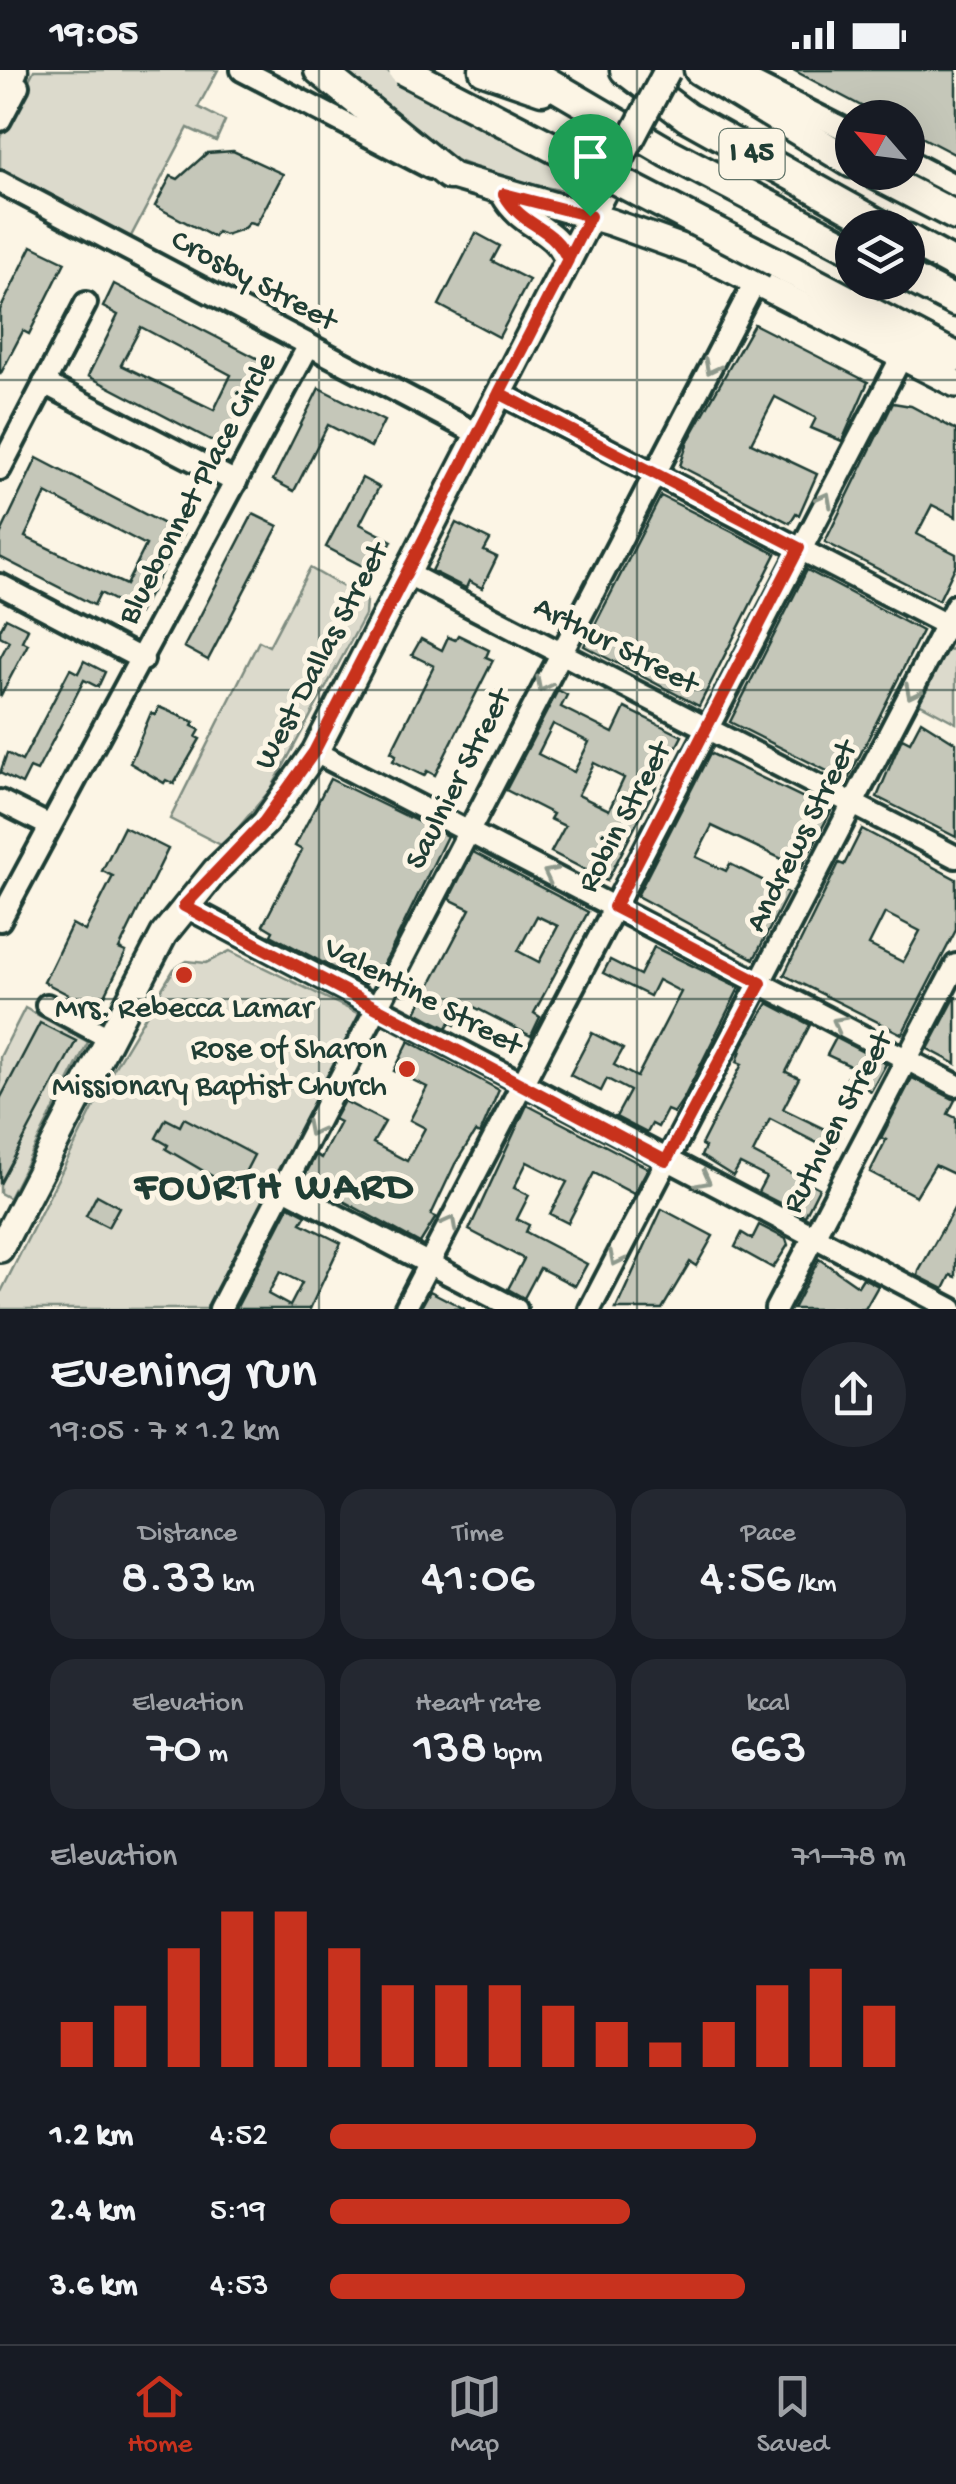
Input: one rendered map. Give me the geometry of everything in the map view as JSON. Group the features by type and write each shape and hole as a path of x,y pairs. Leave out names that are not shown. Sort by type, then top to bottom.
{"highway":[{"path":"0,97 13,70"},
{"path":"319,70 449,175"},
{"path":"403,70 766,272 956,356"},
{"path":"484,70 576,102"},
{"path":"513,70 576,102"},
{"name":"I 45","path":"526,70 576,102 835,240"},
{"name":"I 45","path":"626,70 687,117 854,210"},
{"path":"699,70 835,153"},
{"path":"905,190 956,216"},
{"path":"925,248 956,264"},
{"path":"925,286 956,302"}],"main road":[{"name":"West Dallas Street","path":"0,1250 7,1219 164,934 184,906 264,822 314,752 667,71"},
{"path":"449,175 766,272 902,356 956,384"},
{"path":"504,194 515,214 560,243 568,260"}],"street":[{"path":"0,120 26,70"},
{"path":"242,70 404,158 449,175"},
{"path":"728,70 835,125"},
{"path":"925,170 956,186"},
{"name":"Crosby Street","path":"0,182 478,434"},
{"name":"Saulnier Street","path":"220,1309 560,652 766,272"},
{"path":"0,469 86,304"},
{"name":"Bluebonnet Place Circle","path":"0,920 309,345"},
{"name":"Robin Street","path":"405,1309 902,356"},
{"path":"44,383 236,482"},
{"path":"499,393 951,628"},
{"name":"Arthur Street","path":"406,573 956,857"},
{"name":"Bluebonnet Place Circle","path":"0,585 143,660"},
{"name":"Andrews Street","path":"590,1309 854,804 951,628 956,605"},
{"path":"314,752 956,1085"},
{"path":"0,801 48,826"},
{"name":"Valentine Street","path":"184,906 952,1309"},
{"name":"Ruthven Street","path":"776,1309 956,965"},
{"path":"47,1004 108,1037"},
{"path":"282,1187 516,1309"}],"shaded area":[{"path":"34,70 218,70 198,107 225,121 216,141 188,128 129,240 0,173 0,137"},
{"path":"330,70 384,70 513,132 598,149 569,192 502,178 440,154"},
{"path":"310,568 366,600 365,615 271,789 223,846 170,819 259,641 269,646"},
{"path":"956,648 956,723 919,703 945,651"},
{"path":"230,951 361,1015 207,1309 0,1309 0,1294 111,1073 174,969 187,961 206,963"},
{"path":"25,1008 88,1042 9,1198 0,1193 0,1057"}],"building":[{"path":"793,70 956,70 956,155 925,139 925,100 850,100"},
{"path":"233,151 283,174 256,225 249,223 225,235 217,232 214,237 155,206 171,176 178,179 207,153"},
{"path":"476,233 500,246 492,261 529,280 499,337 439,305"},
{"path":"32,246 65,262 29,334 23,331 0,375 0,310"},
{"path":"114,284 270,365 226,448 88,376 118,315 103,307","holes":["141,327 231,375 214,410 121,365"]},
{"path":"754,324 868,382 842,441 811,428 816,418 775,397 751,443 817,474 799,515 796,513 790,523 680,466 688,441"},
{"path":"319,388 384,421 371,447 328,425 294,491 273,480"},
{"path":"893,403 911,406 956,430 956,517 932,505 917,534 956,554 956,565 939,600 825,542"},
{"path":"37,458 183,534 139,613 100,593 94,605 0,557 0,535","holes":["46,493 146,545 126,585 25,537"]},
{"path":"362,478 379,487 360,524 392,541 376,573 326,547"},
{"path":"661,496 776,554 699,706 584,646"},
{"path":"253,514 278,526 208,660 184,647"},
{"path":"456,523 490,540 484,551 497,557 482,588 469,581 466,588 432,571"},
{"path":"807,570 922,631 847,781 730,722"},
{"path":"6,618 28,629 22,641 28,644 0,697 0,658 9,641 0,636 0,630"},
{"path":"458,635 489,650 486,657 493,660 435,775 427,771 424,776 393,761 396,755 391,752 434,666 412,655 421,639 442,650 448,637 455,640"},
{"path":"84,661 105,672 98,687 84,680 37,771 30,768 22,784 0,773 7,753 22,761 70,669 78,673"},
{"path":"558,690 567,695 561,707 613,733 625,708 682,736 607,881 551,852 565,826 550,819 553,814 506,790","holes":["553,724 589,742 574,772 538,754","594,763 624,778 609,810 578,795"]},
{"path":"159,707 194,722 192,726 200,730 196,737 200,739 174,784 166,780 164,783 130,763 151,713 155,715"},
{"path":"921,721 956,743 956,837 877,797 902,738 910,742"},
{"path":"710,753 831,811 801,868 712,826 696,857 726,871 730,864 788,893 754,959 637,896"},
{"path":"330,779 447,836 389,954 376,977 370,974 365,985 271,935 273,931 263,925 302,850 295,846"},
{"path":"124,827 168,849 119,949 126,952 98,1010 44,982 72,924 85,931 113,876 102,871"},
{"path":"862,829 956,879 956,930 902,1034 784,975 839,863 844,865","holes":["885,913 920,931 903,962 869,945"]},
{"path":"473,852 588,912 534,1013 540,1017 531,1036 466,1003 455,1025 450,1022 447,1028 416,1012 470,909 449,899","holes":["537,916 558,926 539,962 518,951"]},
{"path":"654,947 739,988 684,1098 674,1113 667,1110 658,1127 652,1124 647,1133 616,1117 630,1091 607,1079 601,1091 570,1075 592,1033 623,1049 614,1065 637,1077 681,992 658,980 650,996 603,973 610,960 640,975"},
{"path":"956,996 956,1064 928,1049"},
{"path":"768,1003 810,1025 786,1072 799,1078 783,1109 841,1137 833,1151 770,1119 753,1153 819,1188 805,1216 758,1192 766,1177 740,1164 733,1176 701,1156 705,1147 701,1145 742,1064 737,1062 743,1044"},
{"path":"40,1023 76,1041 0,1184 0,1099"},
{"path":"836,1038 886,1064 871,1091 847,1078 853,1067 827,1055"},
{"path":"409,1041 499,1090 480,1134 475,1132 455,1164 431,1215 436,1217 420,1243 303,1179 316,1155 321,1158 340,1122 334,1119 344,1101 385,1122 373,1143 407,1161 425,1128 410,1120 427,1087 394,1071"},
{"path":"912,1078 955,1100 948,1114 956,1118 956,1175 935,1165 916,1196 870,1172 886,1140 881,1138"},
{"path":"527,1105 648,1168 634,1194 594,1173 568,1223 550,1214 567,1182 527,1162 514,1188 529,1195 517,1219 529,1225 526,1232 587,1264 575,1286 540,1268 524,1298 508,1289 524,1259 469,1230"},
{"path":"184,1118 254,1155 236,1190 166,1149 168,1145 156,1138 166,1119 180,1126"},
{"path":"97,1195 119,1207 108,1227 86,1216"},
{"path":"956,1205 956,1277 951,1275 944,1289 918,1276"},
{"path":"289,1206 306,1215 301,1223 341,1243 310,1309 236,1309","holes":["280,1272 302,1283 290,1306 268,1294"]},
{"path":"662,1209 713,1236 696,1266 690,1262 662,1309 616,1309"},
{"path":"759,1225 786,1239 788,1245 773,1268 735,1247 742,1233 752,1239"},
{"path":"819,1259 858,1286 863,1278 878,1286 865,1309 793,1309"},
{"path":"430,1291 465,1309 420,1309"}],"place":[{"name":"Mrs. Rebecca Lamar","path":"184,975"},
{"name":"Rose of Sharon Missionary Baptist Church","path":"407,1069"}],"district":[{"name":"FOURTH WARD","path":"275,1189"}],"route":[{"path":"590,216 504,194 515,214 560,243 568,260 512,368 499,393 705,498 799,548 614,907 761,983 666,1161 184,906 264,822 314,752 512,368 522,349 590,216"}]}
